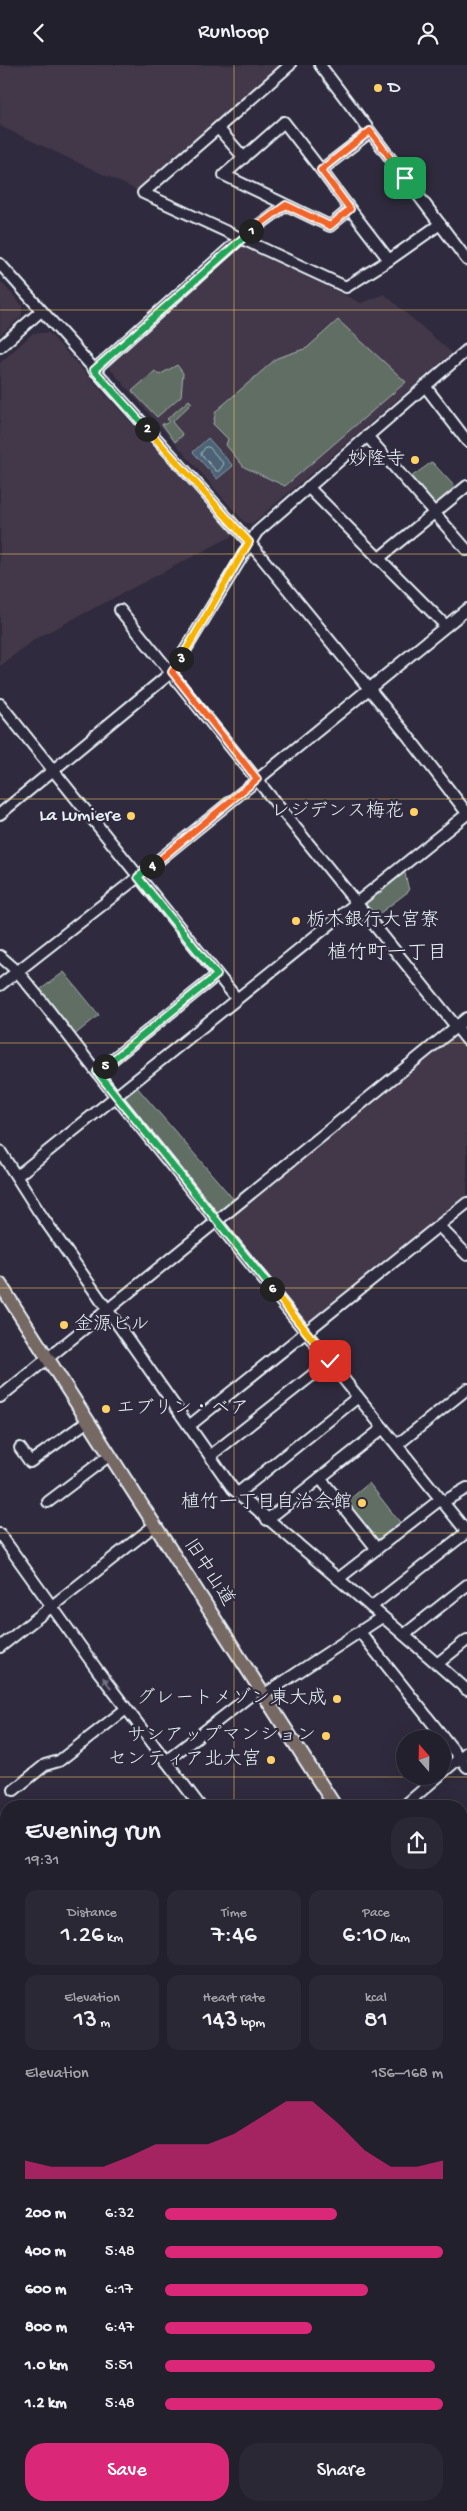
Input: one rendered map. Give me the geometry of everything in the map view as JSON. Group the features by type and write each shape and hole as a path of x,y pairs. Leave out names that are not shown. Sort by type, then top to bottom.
{"main road":[{"name":"旧中山道","path":"0,1284 331,1800"}],"street":[{"path":"290,65 144,193 346,287 440,225"},
{"path":"320,65 467,260"},
{"path":"350,209 330,226 224,175 284,122 389,260"},
{"path":"218,128 244,158"},
{"path":"321,170 370,131"},
{"path":"94,370 240,239 286,205"},
{"path":"0,264 249,542 467,814 17,1176"},
{"path":"0,347 41,311"},
{"path":"0,814 172,672 257,531 467,350"},
{"path":"424,386 467,441"},
{"path":"367,436 467,550"},
{"path":"378,559 467,486"},
{"path":"308,487 446,626"},
{"path":"0,985 138,877 467,609"},
{"path":"120,610 467,1039"},
{"path":"0,705 237,999"},
{"path":"0,957 17,971 116,1097 467,1532 371,1607"},
{"path":"97,1072 217,975"},
{"path":"0,1397 106,1309 467,1018"},
{"path":"0,1151 39,1213 238,1493 267,1520 465,1686"},
{"path":"189,1426 467,1203"},
{"path":"438,1226 467,1255"},
{"path":"210,1456 330,1361"},
{"path":"397,1445 467,1389"},
{"path":"238,1493 358,1397"},
{"path":"20,1448 30,1462 88,1421"},
{"path":"267,1520 383,1428"},
{"path":"48,1501 110,1455"},
{"path":"320,1478 377,1549"},
{"path":"338,1579 442,1501 467,1487"},
{"path":"0,1647 155,1525"},
{"path":"0,1534 51,1607 195,1800"},
{"path":"404,1635 467,1585"},
{"path":"166,1761 262,1691 382,1617"},
{"path":"360,1632 463,1755 467,1767"},
{"path":"437,1664 467,1640"},
{"path":"14,1790 46,1765 59,1761 126,1709"},
{"path":"451,1765 463,1755"},
{"path":"411,1800 428,1785"}],"shaded area":[{"path":"0,65 285,65 141,192 0,126"},
{"path":"243,246 361,303 384,294 452,353 252,524 244,522 106,364"},
{"path":"0,281 22,305 22,316 0,335"},
{"path":"33,333 49,333 234,535 35,639 0,666 0,363"},
{"path":"454,1035 460,1037 467,1046 467,1197 311,1322 306,1321 230,1226 231,1216"}],"green space":[{"path":"338,320 406,382 285,486 244,467 226,445 228,439 213,424 216,411 277,358 307,348"},
{"path":"177,365 183,373 181,396 157,417 132,391 155,371 159,375"},
{"path":"189,400 192,403 172,422 183,435 175,442 162,424 166,424 169,421 167,419"},
{"path":"432,462 457,489 435,506 411,477"},
{"path":"404,869 409,891 375,917 365,904"},
{"path":"64,972 99,1015 72,1037 37,992"},
{"path":"136,1086 234,1200 216,1214 122,1097"},
{"path":"369,1483 402,1525 376,1545 343,1505"}],"water":[{"path":"208,438 233,466 217,479 193,452"}],"place":[{"name":"D","path":"378,88"},
{"name":"妙隆寺","path":"415,460"},
{"name":"レジデンス梅花","path":"414,812"},
{"name":"La Lumiere","path":"131,816"},
{"name":"栃木銀行大宮寮","path":"296,921"},
{"name":"金源ビル","path":"64,1325"},
{"name":"エブリン・ベア","path":"106,1409"},
{"name":"植竹一丁目自治会館","path":"362,1503"},
{"name":"グレートメゾン東大成","path":"337,1699"},
{"name":"サンアップマンション","path":"326,1736"},
{"name":"センティア北大宮","path":"271,1760"}],"district":[{"name":"植竹町一丁目","path":"387,954"}],"route":[{"path":"330,1361 97,1072 217,975 138,877 257,779 172,672 193,640 249,542 94,370 240,239 286,205 330,226 350,209 321,170 370,131 405,178"}]}
